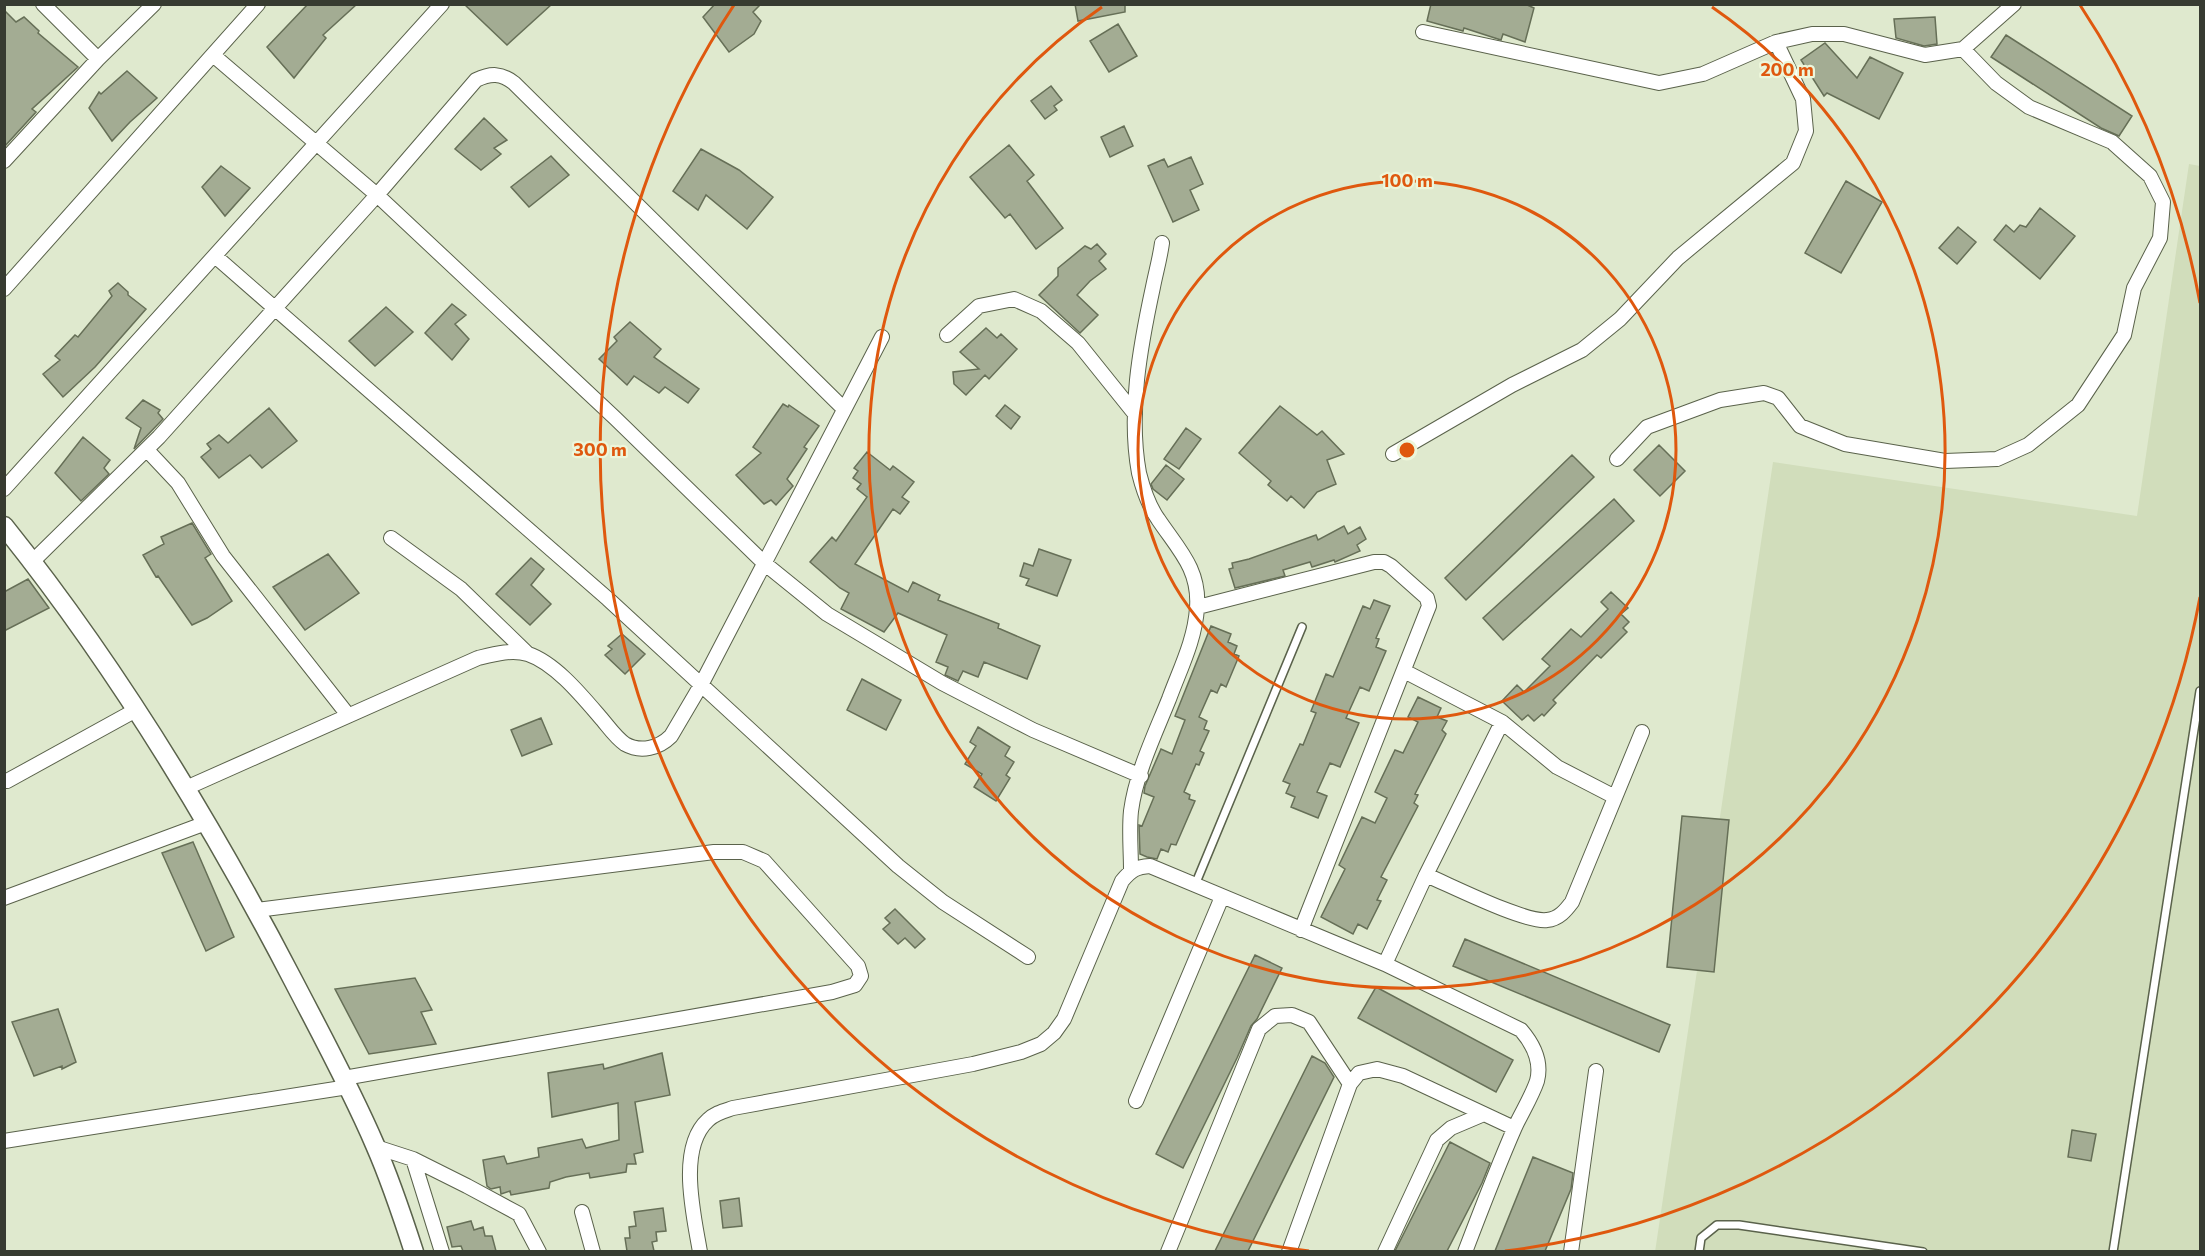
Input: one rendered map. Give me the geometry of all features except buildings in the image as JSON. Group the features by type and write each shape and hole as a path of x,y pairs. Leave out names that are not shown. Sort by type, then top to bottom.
{"street":[{"path":"43,4 98,59"},
{"path":"4,161 98,59 154,4"},
{"path":"4,289 258,4"},
{"path":"4,489 441,4"},
{"path":"1424,32 1659,83 1703,74 1776,42 1812,34 1844,34 1925,55 1963,49 2014,4"},
{"path":"1393,454 1512,385 1582,350 1620,319 1678,258 1793,163 1806,131 1803,99 1776,42"},
{"path":"1617,459 1647,427 1720,400 1764,393 1778,398 1800,426 1845,444 1945,461 1997,459 2028,445 2078,405 2124,334 2134,288 2160,238 2163,201 2150,176 2112,142 2028,106 1996,83 1963,49"},
{"path":"213,54 377,195 607,410 764,563 827,614 942,683 1033,730 1141,776"},
{"path":"33,561 147,450 377,195 476,80 486,75 505,76 514,82 844,409"},
{"path":"1131,870 1131,810 1141,776 1190,645 1197,607 1195,577 1185,555 1158,519 1143,488 1136,450 1135,414 1144,334 1162,243"},
{"path":"214,256 540,539 898,866 943,902 1028,957"},
{"path":"947,335 979,306 1014,298 1041,311 1078,343 1135,414"},
{"path":"392,538 461,589 528,654 552,668 625,744 637,748 656,747 671,736 701,685 882,337"},
{"path":"147,450 178,483 223,556 348,714"},
{"path":"4,526 71,612 136,710 186,789 257,910 346,1082 376,1146 414,1251"},
{"path":"1197,607 1374,562 1384,562 1391,566 1427,598 1429,606 1301,930"},
{"path":"186,789 348,714 478,658 505,652 528,654"},
{"path":"1404,671 1502,722 1557,767 1615,796"},
{"path":"7,781 136,710"},
{"path":"1385,964 1426,875 1502,722"},
{"path":"1426,875 1527,918 1547,920 1563,914 1572,902 1642,732"},
{"path":"4,898 206,823"},
{"path":"4,1141 346,1082 832,992 855,985 861,976 858,966 764,861 743,852 714,852 257,910"},
{"path":"700,1251 690,1178 694,1144 706,1121 716,1113 733,1108 973,1064 1021,1052 1041,1044 1054,1033 1064,1019 1122,881 1131,870 1150,866 1385,964 1521,1030 1528,1038 1535,1049 1538,1062 1537,1080 1514,1128 1465,1251"},
{"path":"1136,1101 1222,897"},
{"path":"1168,1251 1259,1029 1275,1016 1292,1015 1309,1022 1350,1084"},
{"path":"1289,1251 1350,1084 1359,1073 1377,1069 1403,1076 1514,1128"},
{"path":"1571,1251 1596,1071"},
{"path":"1385,1251 1437,1140 1451,1128 1484,1114"},
{"path":"376,1146 413,1159 519,1214 539,1251"},
{"path":"413,1159 442,1251"},
{"path":"582,1212 593,1251"}],"lane":[{"path":"1195,885 1302,627"},
{"path":"2113,1251 2200,691"},
{"path":"1698,1251 1701,1238 1717,1225 1923,1251"}],"shaded area":[{"path":"2189,164 2200,166 2200,1251 1655,1252 1773,462 2137,516"}]}
